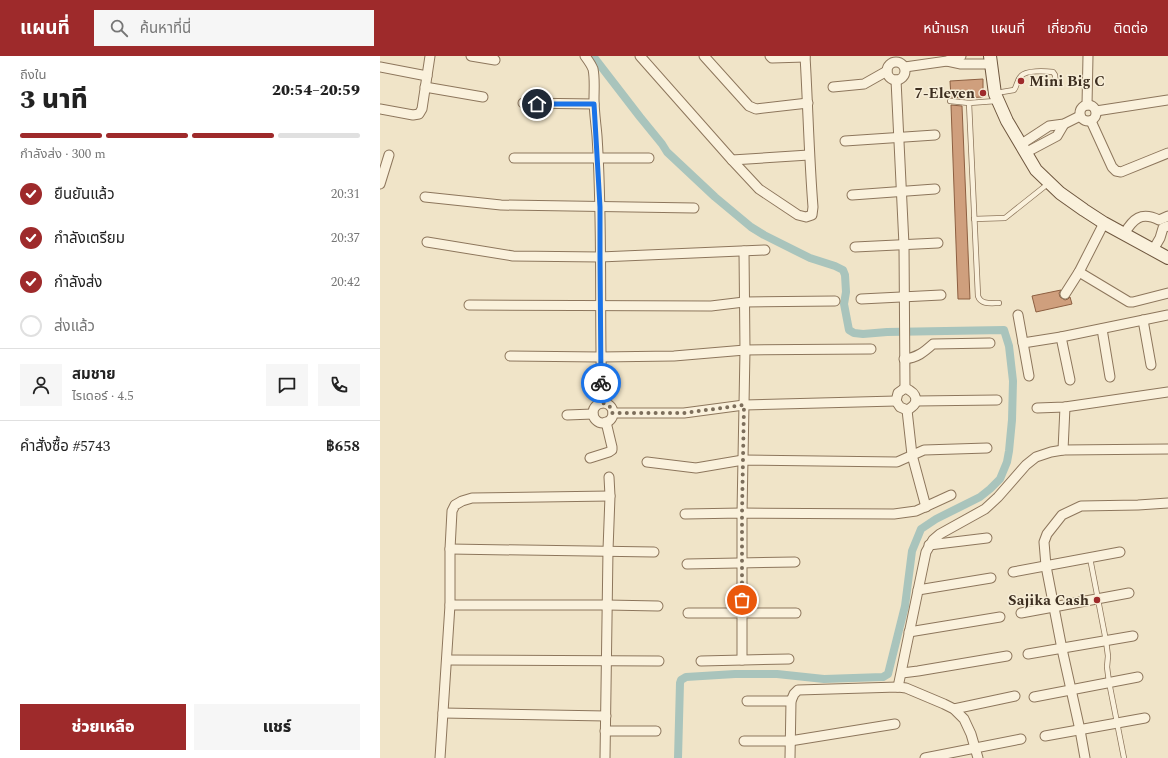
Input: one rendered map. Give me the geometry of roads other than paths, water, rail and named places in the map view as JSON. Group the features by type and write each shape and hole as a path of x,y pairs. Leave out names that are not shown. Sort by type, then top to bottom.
{"street":[{"path":"380,109 419,114 422,109 430,56"},
{"path":"471,56 495,60"},
{"path":"585,56 593,69 598,158 600,207 600,357 602,403"},
{"path":"640,56 759,189 798,215 806,217 812,215 813,207 809,155 805,57 772,58 770,56"},
{"path":"704,56 748,106 756,109 808,103"},
{"path":"905,67 947,61 961,56"},
{"path":"1087,105 1088,56"},
{"path":"893,59 901,62 905,67 903,78 896,80 890,78 887,72 887,67 893,59"},
{"path":"947,61 961,64 990,60 996,97 1007,122 1036,170 1070,201 1104,223 1168,258"},
{"path":"380,67 427,76"},
{"path":"833,87 864,84 887,72"},
{"path":"896,80 904,245 905,388"},
{"path":"425,87 483,97"},
{"path":"1096,111 1168,100"},
{"path":"523,103 594,104"},
{"path":"1080,116 1081,109 1087,105 1091,105 1096,111 1096,116 1091,121"},
{"path":"1023,149 1057,136 1064,124 1080,116"},
{"path":"1080,116 1083,120 1091,121"},
{"path":"1091,121 1112,167 1116,171 1121,172 1168,153"},
{"path":"845,140 935,135"},
{"path":"380,184 389,155"},
{"path":"732,160 809,155"},
{"path":"514,158 649,158"},
{"path":"852,195 936,189"},
{"path":"425,197 501,205 694,208"},
{"path":"1124,234 1130,223 1136,218 1145,216 1154,217 1164,222 1160,238 1153,250"},
{"path":"1066,294 1104,223"},
{"path":"426,242 513,256 600,257 764,250"},
{"path":"855,247 938,244"},
{"path":"742,660 742,513 745,350 744,251"},
{"path":"1079,272 1129,302 1168,293"},
{"path":"861,299 941,295"},
{"path":"469,305 711,306 744,302 835,301"},
{"path":"1018,315 1029,376"},
{"path":"1023,343 1061,337 1168,315"},
{"path":"1143,320 1150,365"},
{"path":"1102,329 1110,377"},
{"path":"1061,337 1070,380"},
{"path":"904,359 922,354 933,344 990,343"},
{"path":"510,356 674,356 745,350 871,349"},
{"path":"905,388 915,395 916,400 913,407 907,410 900,407 896,400 898,393 905,388"},
{"path":"1037,408 1065,407 1168,392"},
{"path":"612,413 684,413 744,405 896,400"},
{"path":"916,400 997,400"},
{"path":"602,403 611,408 612,413 610,419 606,422 597,421 593,414 595,406 602,403"},
{"path":"1063,450 1065,407"},
{"path":"907,410 912,455 926,507"},
{"path":"567,415 593,414"},
{"path":"590,458 612,450 606,422"},
{"path":"646,462 696,468 743,460 897,462 924,450 987,448"},
{"path":"898,687 926,552 933,540 940,534 985,509 998,497 1026,465 1036,457 1063,450 1168,449"},
{"path":"605,758 610,496 609,478"},
{"path":"686,514 908,513 926,507 951,495"},
{"path":"440,758 450,605 452,511 455,505 462,501 476,497 610,496"},
{"path":"1085,758 1046,566 1044,542 1047,534 1062,515 1081,506 1168,503"},
{"path":"929,546 986,538"},
{"path":"450,549 608,550 654,552"},
{"path":"1013,572 1120,552"},
{"path":"687,564 795,562"},
{"path":"918,590 991,578"},
{"path":"1020,612 1129,593"},
{"path":"450,605 658,606"},
{"path":"688,613 796,612"},
{"path":"909,632 1000,617"},
{"path":"1028,654 1132,636"},
{"path":"902,673 1007,656"},
{"path":"701,661 789,659"},
{"path":"447,660 659,661"},
{"path":"1034,696 1138,677"},
{"path":"790,758 791,701 794,694 798,690 898,687 938,701 954,709 964,719 971,734 978,758"},
{"path":"954,709 1015,696"},
{"path":"747,701 791,701"},
{"path":"443,713 606,716"},
{"path":"1045,736 1145,718"},
{"path":"744,741 790,741 896,724"},
{"path":"605,731 656,731"},
{"path":"925,758 1021,739"}],"lane":[{"path":"950,101 969,103 996,97 1014,90 1021,75 1028,72 1053,72 1055,75 1056,84"},
{"path":"969,103 978,296 982,303 999,303"},
{"path":"974,219 1005,218 1049,183"},
{"path":"1090,558 1106,641 1109,682 1124,758"}],"waterway":[{"path":"593,56 667,152 715,197 751,227 764,235 810,258 843,270 845,275 846,292 844,304 849,330 854,333 863,334 887,332 1004,330 1009,346 1013,381 1012,420 1007,462 1000,479 980,497 936,519 921,529 912,551 905,606 888,674 883,677 824,679 777,674 735,674 686,677 681,680 680,683 678,758"}],"place":[{"name":"Mini Big C","path":"1021,81"},
{"name":"7-Eleven","path":"983,93"},
{"name":"Sajika Cash","path":"1097,600"}]}
